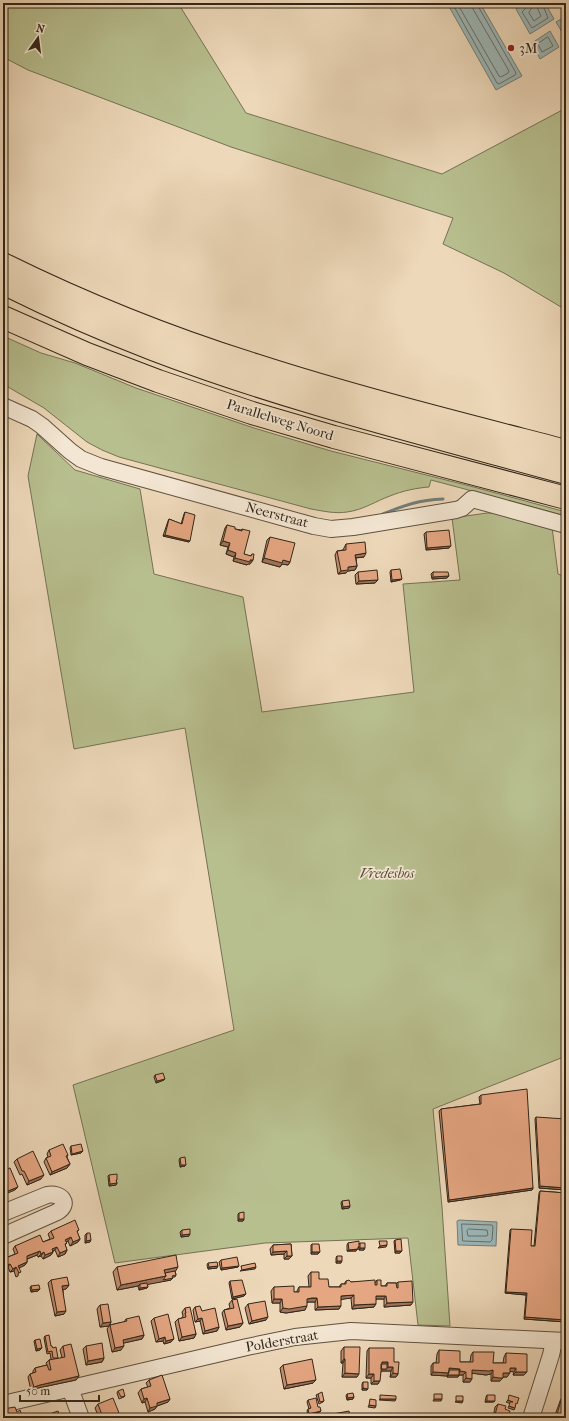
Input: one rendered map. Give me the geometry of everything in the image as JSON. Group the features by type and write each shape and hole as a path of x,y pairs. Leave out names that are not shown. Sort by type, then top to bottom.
{"highway":[{"path":"3,264 92,306 253,365 402,408 566,451"},
{"path":"3,283 52,308 155,350 245,381 345,412 566,473"},
{"name":"Parallelweg Noord","path":"3,317 87,354 136,373 252,413 334,437 566,498"},
{"name":"Parallelweg Noord","path":"3,327 81,362 241,421 327,446 566,508"}],"street":[{"name":"Neerstraat","path":"3,406 32,419 81,460 101,467 314,526 331,528 353,527 448,512 462,508 472,499 566,525"},
{"path":"3,1213 47,1194 58,1195 62,1198 64,1204 61,1210 3,1236"},
{"name":"Polderstraat","path":"3,1404 254,1345 296,1337 330,1333 351,1331 389,1332 560,1341"},
{"path":"531,1418 552,1355 560,1341"},
{"path":"70,1388 81,1418"}],"green space":[{"path":"3,3 178,3 246,113 442,174 566,108 566,310 504,273 443,244 453,218 231,147 28,70 3,57"},
{"path":"3,336 41,353 75,363 136,388 254,428 331,451 566,512 566,516 431,480 429,487 399,493 353,511 342,513 329,512 311,509 119,457 87,442 44,408 3,384"},
{"name":"Vredesbos","path":"37,434 75,470 140,489 154,574 243,597 262,712 414,692 403,584 460,580 452,518 487,513 502,513 552,527 558,574 566,577 566,1056 433,1109 442,1207 450,1326 418,1325 408,1238 265,1243 115,1263 73,1085 234,1030 185,728 74,749 28,476"}],"water":[{"path":"447,3 480,3 522,76 496,90"},
{"path":"527,3 545,3 554,19 530,34 516,9"},
{"path":"566,16 566,30 562,32 556,22"},
{"path":"550,31 559,47 540,59 532,43"},
{"path":"457,1221 497,1222 496,1246 458,1245"}],"building":[{"path":"185,512 195,515 190,541 165,535 169,519 182,524"},
{"path":"227,525 242,531 242,529 250,531 244,554 251,556 254,554 253,560 250,560 250,562 235,558 236,553 228,550 230,543 223,541"},
{"path":"449,530 451,546 427,548 426,532"},
{"path":"270,537 295,543 290,562 283,560 282,563 264,558"},
{"path":"365,542 366,553 355,555 357,566 348,567 348,570 341,571 337,551 346,550 346,544"},
{"path":"400,569 402,579 392,580 391,570"},
{"path":"377,570 378,580 359,581 358,572"},
{"path":"433,572 448,572 449,576 433,577"},
{"path":"163,1073 165,1079 157,1081 155,1075"},
{"path":"527,1089 533,1188 449,1200 441,1109 481,1104 481,1095"},
{"path":"536,1117 566,1119 566,1188 540,1186"},
{"path":"63,1144 70,1164 52,1172 46,1158 51,1156 49,1150"},
{"path":"81,1144 83,1151 72,1154 71,1146"},
{"path":"33,1151 44,1175 29,1181 24,1171 22,1171 17,1159"},
{"path":"185,1157 186,1165 181,1165 180,1158"},
{"path":"3,1168 10,1168 18,1187 3,1193"},
{"path":"117,1174 117,1183 110,1184 109,1175"},
{"path":"540,1191 566,1193 566,1320 525,1317 527,1293 506,1292 511,1229 532,1230 531,1246 535,1246"},
{"path":"349,1200 350,1206 343,1207 342,1201"},
{"path":"244,1212 244,1219 239,1219 239,1213"},
{"path":"75,1220 79,1230 77,1231 80,1239 73,1242 71,1237 65,1240 67,1243 65,1244 67,1250 60,1253 57,1247 52,1249 53,1252 45,1255 44,1252 41,1254 40,1251 27,1256 27,1262 18,1266 21,1272 19,1273 16,1267 13,1269 10,1264 3,1267 3,1251 5,1250 8,1257 18,1253 15,1246 40,1235 43,1242 54,1238 51,1231"},
{"path":"190,1229 190,1234 182,1235 182,1230"},
{"path":"87,1233 90,1233 91,1240 86,1241"},
{"path":"401,1239 402,1251 396,1251 395,1240"},
{"path":"359,1241 358,1249 349,1250 348,1243"},
{"path":"379,1241 387,1241 387,1245 380,1246"},
{"path":"360,1243 365,1243 365,1248 360,1248"},
{"path":"291,1244 292,1256 287,1256 287,1251 273,1252 273,1245"},
{"path":"312,1244 319,1244 320,1252 312,1252"},
{"path":"176,1255 178,1267 164,1270 166,1276 121,1285 117,1267"},
{"path":"337,1256 342,1256 342,1261 337,1261"},
{"path":"237,1257 239,1266 222,1268 221,1260"},
{"path":"217,1262 218,1266 209,1267 208,1263"},
{"path":"255,1263 256,1267 242,1270 241,1266"},
{"path":"175,1271 176,1275 172,1276 173,1278 163,1280 166,1276 165,1273"},
{"path":"311,1272 319,1272 319,1279 328,1279 329,1287 341,1287 341,1284 346,1284 346,1281 349,1280 351,1282 375,1280 375,1285 377,1285 377,1280 381,1280 381,1286 387,1286 387,1283 396,1283 398,1288 398,1282 412,1281 413,1302 387,1303 386,1296 376,1296 376,1304 354,1305 354,1295 341,1296 341,1306 318,1307 317,1298 312,1298 307,1299 307,1306 289,1309 283,1308 282,1299 274,1299 274,1287 294,1286 294,1292 299,1292 299,1287 311,1287"},
{"path":"67,1277 69,1285 62,1286 66,1311 57,1312 51,1280"},
{"path":"242,1280 246,1294 233,1297 230,1281"},
{"path":"147,1283 148,1287 140,1288 140,1284"},
{"path":"39,1285 40,1289 32,1290 31,1286"},
{"path":"237,1299 243,1323 228,1326 224,1310 234,1308 232,1300"},
{"path":"265,1301 268,1317 252,1321 248,1304"},
{"path":"108,1304 111,1322 103,1323 100,1305"},
{"path":"200,1306 202,1311 215,1308 219,1327 205,1331 202,1318 198,1319 195,1307"},
{"path":"190,1307 196,1334 182,1337 178,1319 186,1317 185,1308"},
{"path":"168,1314 174,1339 166,1341 165,1337 159,1339 154,1318"},
{"path":"139,1316 144,1335 123,1340 124,1346 115,1348 110,1325 127,1321 126,1319"},
{"path":"49,1335 51,1346 53,1348 56,1347 58,1358 53,1358 52,1351 48,1352 45,1336"},
{"path":"40,1339 42,1348 37,1349 35,1340"},
{"path":"102,1343 104,1358 88,1361 86,1346"},
{"path":"71,1344 79,1376 34,1387 30,1374 36,1372 35,1368 47,1365 49,1370 51,1370 49,1360 65,1357 63,1346"},
{"path":"344,1347 360,1347 359,1374 345,1373"},
{"path":"369,1348 394,1348 394,1362 399,1362 398,1374 393,1373 393,1367 388,1367 388,1362 382,1362 380,1381 374,1381 374,1374 369,1374"},
{"path":"439,1350 460,1351 460,1362 473,1362 473,1352 494,1352 493,1363 506,1363 506,1353 527,1354 527,1372 516,1372 516,1368 510,1368 510,1373 503,1373 503,1378 499,1378 493,1377 493,1370 472,1370 472,1379 466,1378 466,1372 460,1371 460,1369 449,1368 449,1373 433,1372 433,1363 439,1363"},
{"path":"312,1359 316,1380 287,1385 283,1365"},
{"path":"381,1364 387,1364 387,1369 381,1369"},
{"path":"449,1370 459,1370 459,1375 448,1375"},
{"path":"162,1375 170,1399 157,1403 157,1406 150,1408 147,1398 144,1399 141,1389 151,1386 149,1380"},
{"path":"363,1382 368,1382 368,1389 363,1388"},
{"path":"123,1389 125,1396 121,1397 118,1391"},
{"path":"322,1392 324,1401 320,1402 318,1394"},
{"path":"353,1393 354,1397 348,1398 347,1394"},
{"path":"434,1394 442,1394 442,1399 434,1399"},
{"path":"380,1395 396,1396 396,1399 380,1399"},
{"path":"487,1395 495,1395 495,1401 487,1401"},
{"path":"509,1395 519,1398 515,1408 509,1406 510,1402 513,1402 508,1400"},
{"path":"456,1396 463,1396 463,1401 456,1401"},
{"path":"562,1397 566,1398 566,1418 556,1418"},
{"path":"113,1398 121,1418 103,1418 98,1404"},
{"path":"316,1398 318,1407 320,1407 321,1411 309,1414 308,1409 311,1408 308,1400"},
{"path":"370,1399 376,1400 376,1406 369,1405"},
{"path":"498,1404 506,1406 505,1409 510,1411 509,1416 513,1417 494,1418"},
{"path":"15,1407 17,1412 20,1410 23,1418 3,1418 3,1409"},
{"path":"58,1411 59,1418 41,1417"},
{"path":"349,1411 350,1417 334,1418 333,1414"},
{"path":"486,1415 493,1418 485,1418"}],"waterway":[{"path":"383,514 427,500 443,499"}],"place":[{"name":"3M","path":"511,48"}]}
